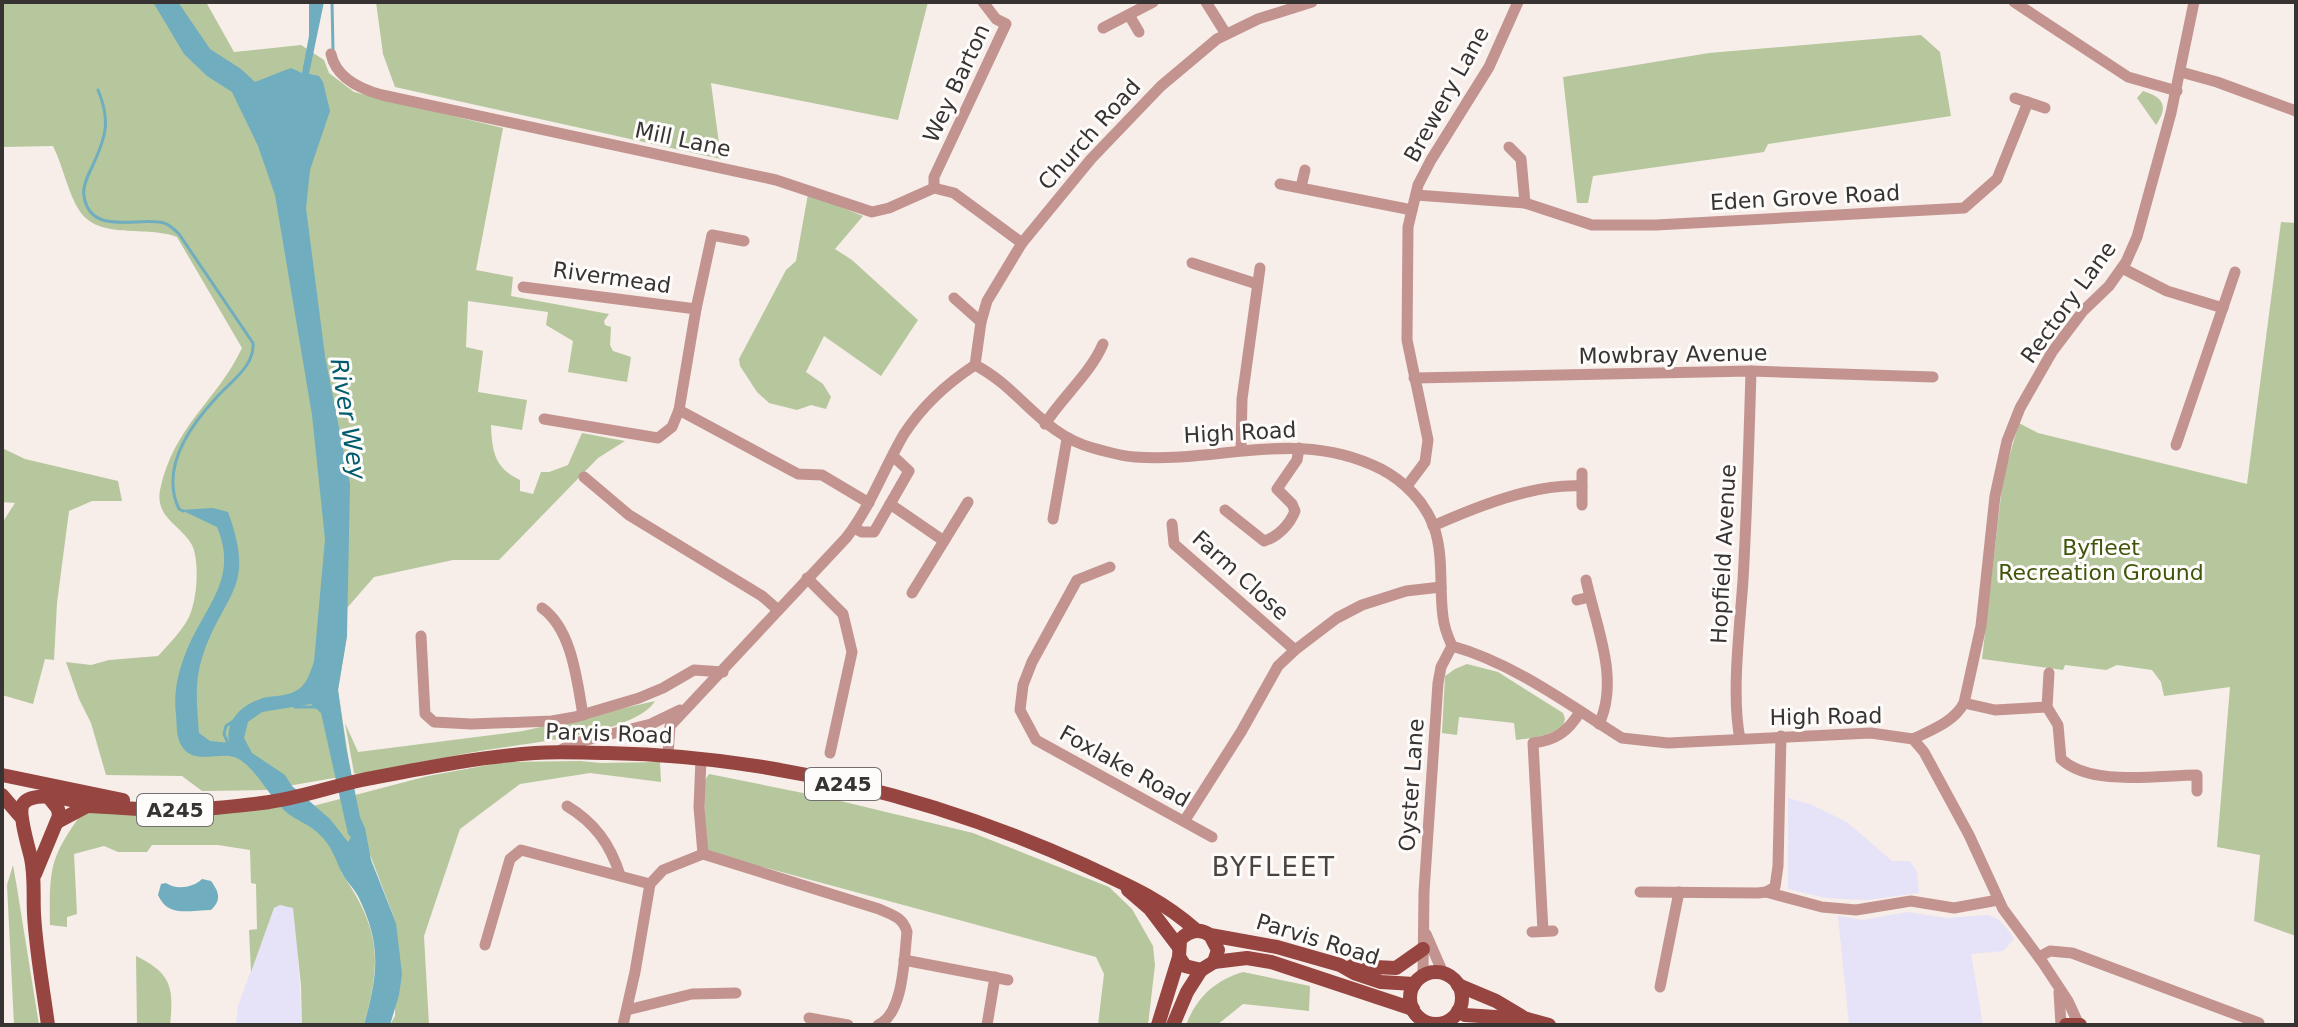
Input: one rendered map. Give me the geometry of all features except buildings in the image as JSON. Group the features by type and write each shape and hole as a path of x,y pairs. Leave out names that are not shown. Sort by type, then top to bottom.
{"main road":[{"name":"Parvis Road","path":"43,797 87,806 168,809 263,803 367,779 502,756 557,752 701,759 796,773 949,813 1031,841 1156,898 1203,932 1252,941 1340,965 1381,982 1419,979"},
{"name":"A245","path":"2,775 168,809"},
{"name":"A245","path":"2,782 43,797"},
{"path":"2,795 24,822 41,834 87,806"},
{"path":"35,874 58,809 43,797 23,805 35,874 34,914 48,1025"},
{"name":"Parvis Road","path":"1115,879 1150,909 1178,951"},
{"path":"1158,1025 1184,935 1203,932 1217,944 1208,966 1187,992 1173,1025"},
{"path":"1340,965 1396,968 1423,949"},
{"name":"A245","path":"1178,951 1190,969 1208,966"},
{"name":"Parvis Road","path":"1208,966 1247,958 1271,962 1314,974 1418,1017"},
{"path":"1458,985 1461,994 1458,1011 1445,1023 1427,1022 1418,1017 1410,1001 1419,979 1433,972 1443,973 1458,985 1496,1001 1527,1019"},
{"path":"1458,1011 1465,1015 1527,1019 1549,1025"},
{"path":"2063,1025 2079,1025"}],"street":[{"name":"Wey Barton","path":"934,188 934,177 1006,24 996,19 983,2"},
{"path":"1103,28 1153,2"},
{"path":"1206,2 1226,34"},
{"name":"Church Road","path":"975,365 987,301 1022,243 1062,191 1161,86 1226,34 1258,19 1312,2"},
{"name":"Brewery Lane","path":"1407,486 1428,454 1428,440 1407,340 1408,227 1416,195 1431,160 1489,67 1518,2"},
{"path":"2014,2 2128,77 2177,91"},
{"name":"Rectory Lane","path":"1964,703 1981,626 1995,496 2007,441 2020,408 2052,352 2077,318 2122,268 2146,212 2177,91 2194,2"},
{"path":"1129,15 1139,32"},
{"name":"Mill Lane","path":"331,54 339,73 364,89 382,95 776,180 872,212 889,208 934,188"},
{"path":"2181,72 2296,111"},
{"path":"2015,98 2045,108"},
{"name":"Eden Grove Road","path":"1416,195 1525,203 1592,225 1656,225 1964,208 1997,179 2028,102"},
{"path":"1509,147 1521,159 1525,203"},
{"path":"1301,187 1305,170"},
{"path":"1280,184 1412,210"},
{"path":"934,188 954,193 1022,243"},
{"path":"544,419 658,438 672,427 679,410 712,235 744,241"},
{"path":"1192,263 1257,284"},
{"path":"1241,449 1242,399 1260,268"},
{"path":"2122,268 2167,291 2223,308"},
{"path":"2176,445 2235,272"},
{"name":"Rivermead","path":"523,287 696,309"},
{"path":"954,298 981,322"},
{"path":"1045,424 1060,401 1089,370 1103,344"},
{"path":"668,755 670,726 854,528 905,433 927,403 953,379 975,365"},
{"name":"High Road","path":"975,365 990,373 1045,424 1067,439 1089,447 1134,457 1241,449 1316,449 1356,458 1389,473 1407,486 1433,526 1438,549 1443,617 1452,646 1511,670 1622,738 1668,743 1871,733 1913,739 1924,752 1969,835 1998,900 2039,957 2079,1025"},
{"name":"Mowbray Avenue","path":"1414,378 1751,371 1933,377"},
{"name":"Hopfield Avenue","path":"1740,739 1737,726 1738,655 1751,371"},
{"path":"679,410 798,474 822,475 869,503"},
{"path":"1053,519 1067,439"},
{"path":"1225,510 1264,541 1275,537 1295,511 1277,489 1297,460 1299,448"},
{"path":"854,528 874,532 909,471 893,456"},
{"path":"584,477 629,515 762,596 778,610"},
{"path":"1433,526 1467,512 1582,479 1582,505"},
{"path":"912,593 968,502"},
{"path":"890,504 944,541"},
{"name":"Farm Close","path":"1172,524 1174,544 1295,650"},
{"name":"Foxlake Road","path":"1110,567 1077,580 1032,662 1023,685 1020,710 1036,740 1212,837"},
{"path":"807,578 843,614 852,652 830,753"},
{"path":"1586,580 1609,681 1607,708 1599,724"},
{"path":"1185,820 1241,732 1278,666 1295,650 1337,618 1362,605 1406,591 1441,587"},
{"path":"1577,600 1590,597"},
{"path":"542,608 550,613 566,642 583,715"},
{"path":"421,636 425,714 434,722 529,723 583,715 639,698 694,670 723,672"},
{"name":"Oyster Lane","path":"1419,979 1438,683 1441,667 1452,646"},
{"path":"2049,673 2047,707 2058,725 2061,759 2069,767 2094,776 2197,775 2197,791"},
{"path":"1913,739 1946,722 1957,714 1964,703 1995,710 2047,707"},
{"path":"557,752 575,743 651,724 685,707"},
{"path":"1543,931 1533,743 1559,736 1570,728 1580,712"},
{"path":"1766,892 1775,887 1777,880 1781,736"},
{"path":"701,759 699,807 703,854"},
{"path":"567,806 604,837 620,875"},
{"path":"485,945 510,859 521,850 650,884"},
{"path":"623,1025 650,884 663,870 703,854 867,905 899,918 907,932 897,1003 891,1015 878,1025"},
{"path":"1640,892 1766,892 1822,907 1856,910 1911,901 1954,908 1998,900"},
{"path":"1660,987 1679,892"},
{"name":"Oyster Lane","path":"1424,930 1443,973"},
{"path":"2039,957 2050,951 2072,953 2259,1023"},
{"path":"904,960 1008,980"},
{"path":"987,1025 995,977"},
{"name":"High Road","path":"2058,988 2063,1025"},
{"path":"627,1010 692,994 736,993"},
{"path":"809,1018 848,1025"}],"shaded area":[{"path":"1788,798 1810,804 1847,822 1892,861 1910,861 1917,872 1919,893 1866,900 1826,898 1788,889"},
{"path":"280,905 294,908 295,912 302,1025 236,1025 238,1006 274,908"},
{"path":"1908,912 1947,918 1988,915 1998,919 2014,939 2003,951 1971,954 1983,1025 1849,1025 1838,916 1863,920"}],"green space":[{"path":"2,2 206,2 234,52 301,45 324,60 329,73 354,92 503,128 476,270 513,277 511,296 609,314 604,321 611,327 610,345 613,351 631,357 627,382 568,372 573,341 546,325 548,312 468,301 466,347 483,351 478,392 527,400 522,430 491,425 496,457 505,470 520,480 520,491 533,494 541,472 568,465 582,433 625,441 598,458 499,560 453,560 374,577 347,608 347,636 338,690 351,775 265,790 202,791 182,776 106,775 91,723 66,662 91,665 109,660 158,656 186,622 196,591 194,552 187,538 161,508 160,490 175,448 242,348 177,237 98,226 87,220 79,210 53,146 2,147"},
{"path":"376,2 928,2 898,120 711,83 721,159 395,87 383,54"},
{"path":"1921,35 1940,52 1951,116 1768,144 1764,152 1593,176 1588,203 1577,203 1563,77 1709,53"},
{"path":"2143,91 2162,103 2162,113 2156,125 2137,98"},
{"path":"808,194 863,216 835,249 852,260 918,320 881,376 824,336 806,372 823,384 831,397 826,409 811,405 797,410 769,403 757,392 740,366 739,359 786,270 796,261"},
{"name":"Byfleet Recreation Ground","path":"2281,222 2296,223 2296,936 2254,921 2260,855 2217,847 2230,687 2164,696 2161,682 2152,670 2117,665 2106,670 2065,665 2063,670 1982,659 2003,478 2019,423 2038,433 2247,484"},
{"path":"2,448 25,459 118,481 122,501 92,501 69,511 57,603 54,660 45,659 33,704 2,695 4,520 15,503 2,502"},
{"path":"1467,664 1498,672 1563,713 1563,726 1547,734 1516,740 1514,723 1459,717 1457,735 1442,733 1445,676"},
{"path":"655,701 643,713 623,723 571,737 359,775 354,773 345,723 358,752 523,731"},
{"path":"504,762 660,762 661,782 590,773 520,784 460,829 424,936 429,1025 390,1025 395,1016 396,923 369,852 341,872 364,911 374,945 373,981 364,1025 302,1025 293,908 280,905 274,908 251,972 249,930 257,929 256,884 251,883 250,850 218,845 152,845 147,852 118,852 104,846 74,854 77,914 67,917 67,927 50,925 50,887 55,861 59,849 87,806 313,806 428,776"},
{"path":"709,774 828,798 973,833 1109,887 1132,909 1153,946 1155,965 1148,1025 1098,1025 1104,974 1096,957 707,852 703,783"},
{"path":"13,865 39,1025 14,1025 7,885"},
{"path":"136,956 157,969 168,983 170,1025 137,1025"},
{"path":"1243,972 1310,986 1309,1011 1243,1004 1217,1025 1186,1025 1195,1006 1208,991 1223,980"}],"water":[{"path":"153,2 178,2 210,49 255,82 291,68 302,73 309,36 309,2 324,2 309,74 319,76 323,82 330,111 310,170 306,208 325,356 350,484 347,636 338,690 360,817 371,860 396,923 402,974 390,1025 364,1025 375,975 371,930 358,896 327,843 316,831 285,811 244,762 230,756 192,755 186,752 178,738 175,697 180,671 189,645 218,589 224,561 217,527 181,510 213,508 228,512 239,559 234,590 210,636 198,677 199,733 210,741 229,743 232,721 248,705 263,698 295,692 307,680 314,662 325,539 312,415 275,195 258,146 232,92 207,76 184,54","holes":["311,704 321,713 351,837 348,842 330,819 292,786 285,775 252,753 244,738 248,722 262,712"]},
{"path":"202,879 211,881 217,892 217,903 211,910 173,910 158,895 161,884 184,887"}],"waterway":[{"path":"332,2 333,50"},
{"path":"98,90 106,120 101,147 85,185 88,209 105,221 154,222 172,227 253,343 246,366 206,409 180,449 173,479 174,494 179,509 183,511"},
{"name":"River Wey","path":"295,707 319,707"},
{"name":"River Wey","path":"229,746 224,734 226,726 232,722"}],"district":[{"name":"BYFLEET","path":"1274,867"}]}
